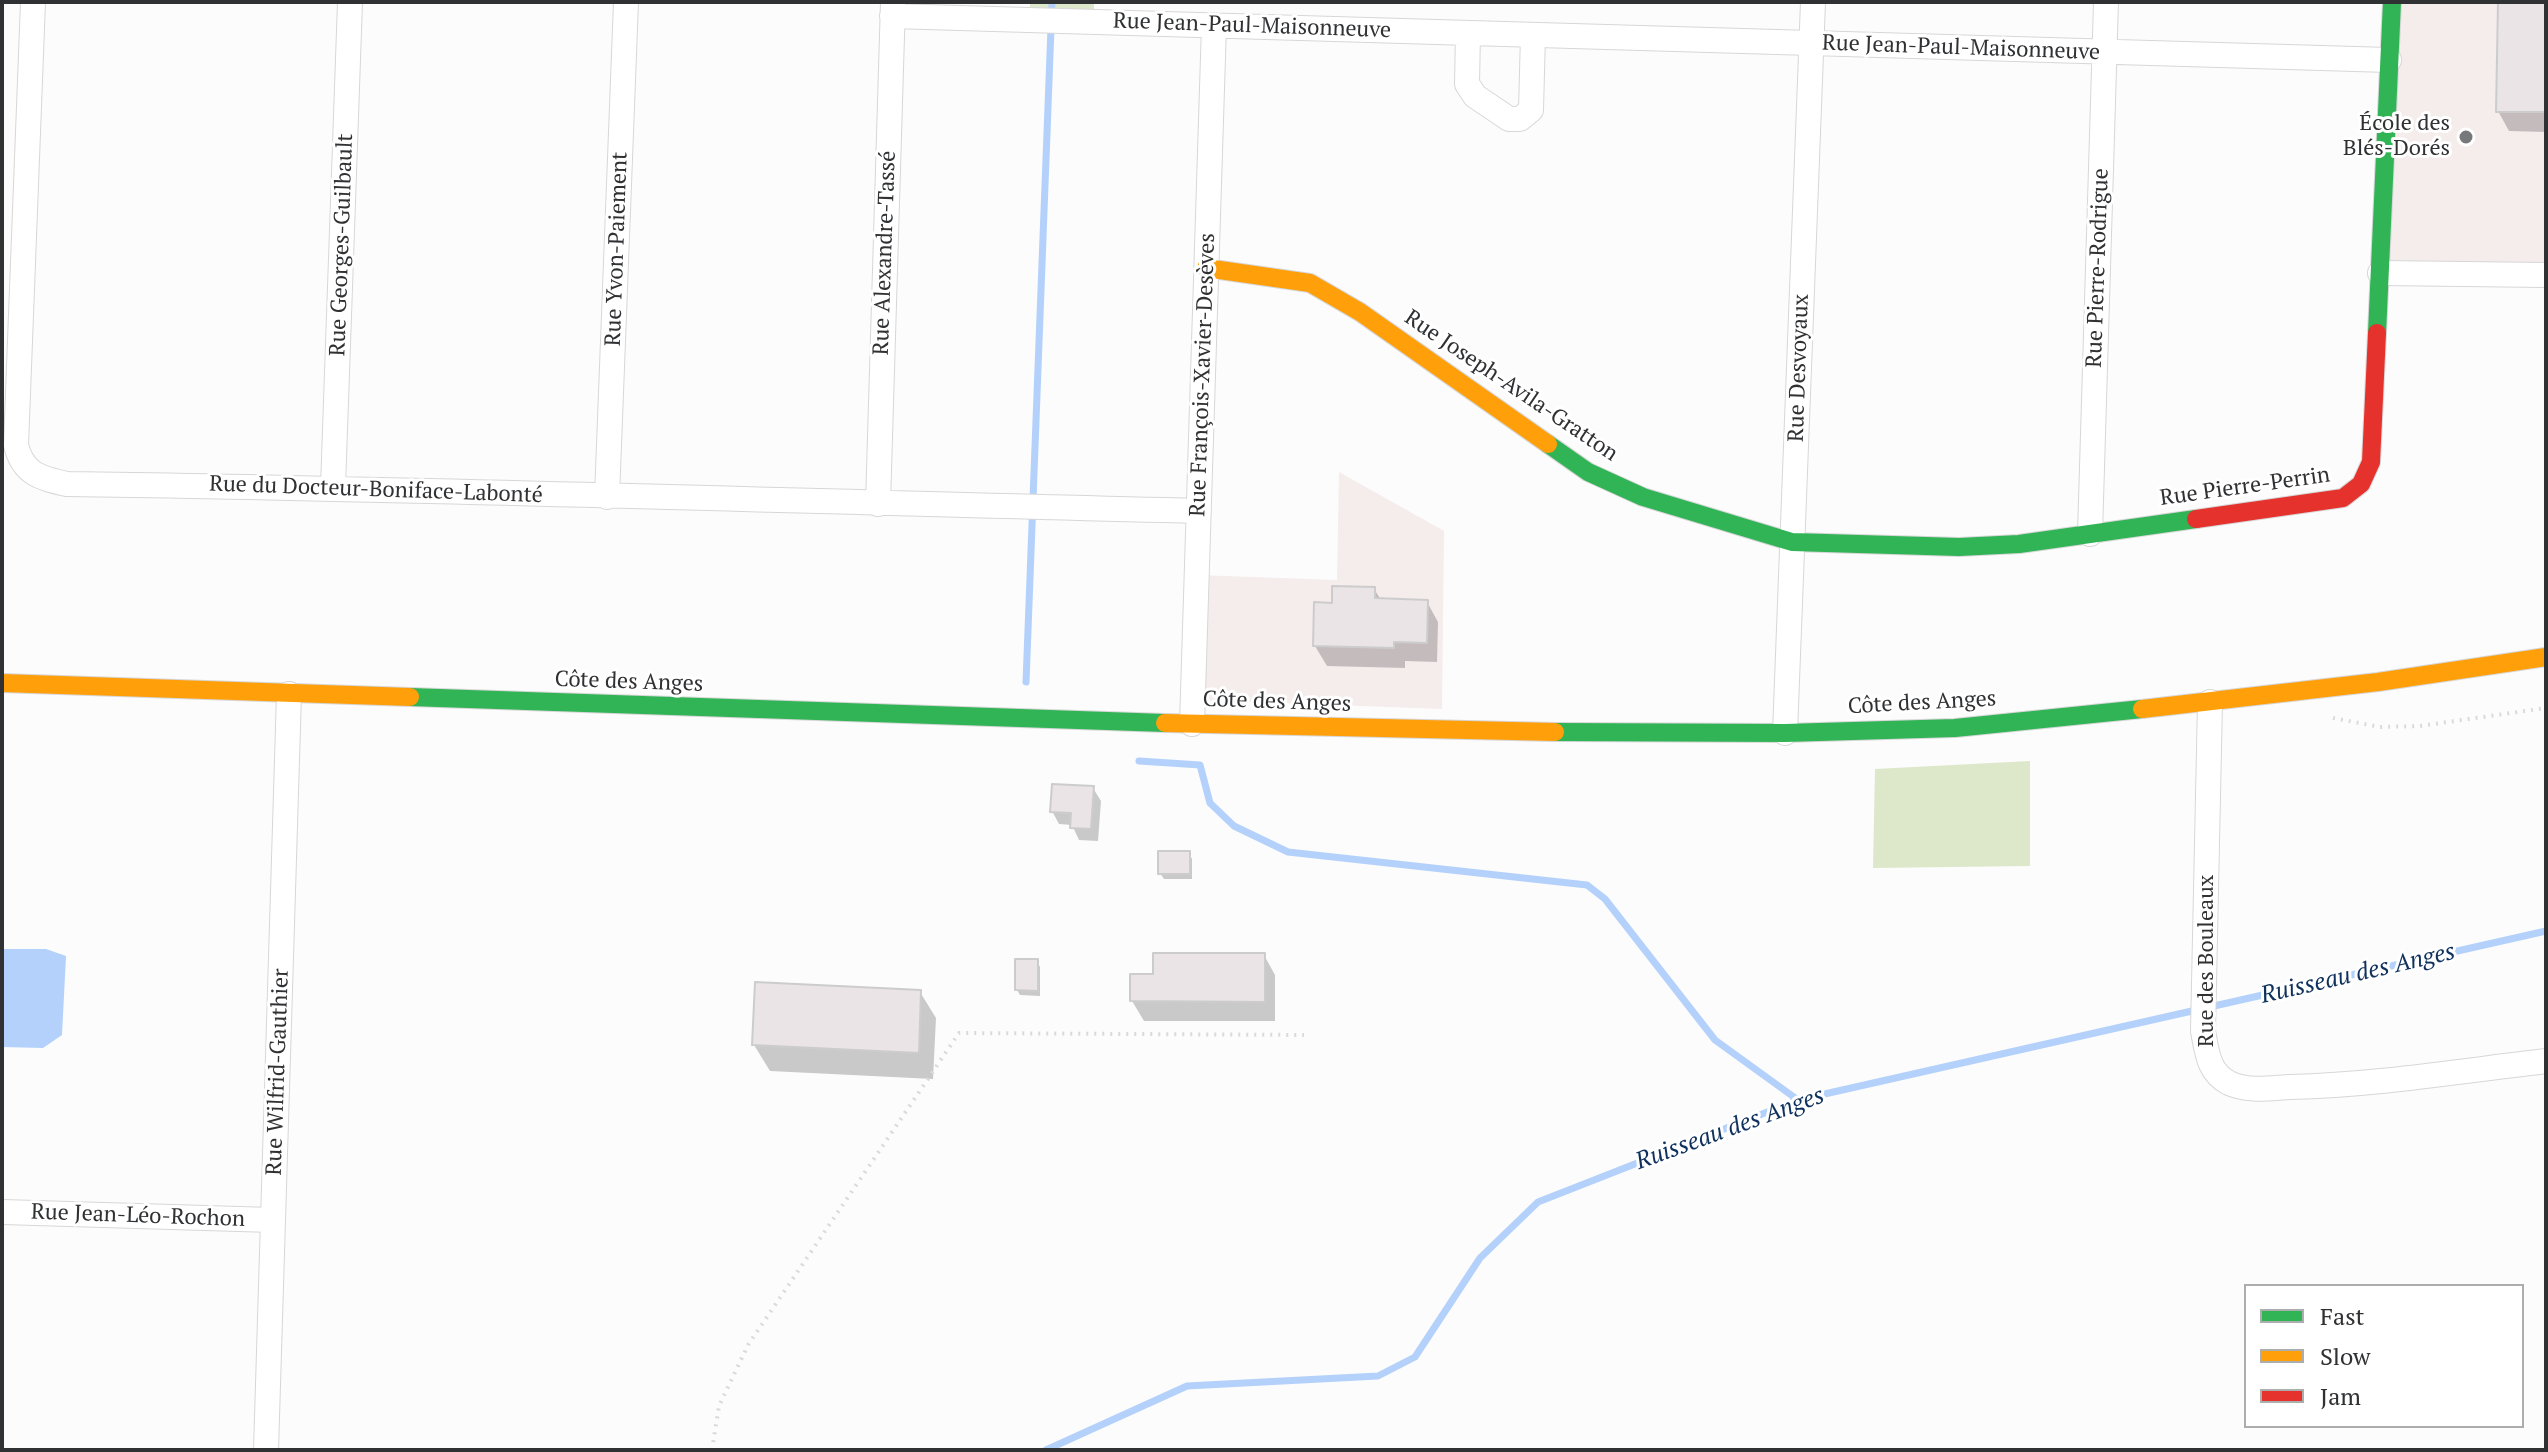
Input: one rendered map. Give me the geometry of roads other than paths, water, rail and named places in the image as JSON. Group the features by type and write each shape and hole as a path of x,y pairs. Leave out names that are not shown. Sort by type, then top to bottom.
{"street":[{"name":"Rue du Docteur-Boniface-Labonté","path":"33,2 16,445 20,461 31,472 46,479 67,484 333,487 607,497 1199,511"},
{"name":"Rue Georges-Guilbault","path":"333,487 350,2"},
{"name":"Rue Yvon-Paiement","path":"607,497 626,2"},
{"name":"Rue Desvoyaux","path":"1785,733 1813,2"},
{"name":"Rue Pierre-Rodrigue","path":"2090,534 2106,2"},
{"name":"Rue Pierre-Perrin","path":"1792,542 1959,547 2019,544 2343,498 2361,484 2371,462 2392,2"},
{"name":"Rue Jean-Paul-Maisonneuve","path":"893,9 1214,25 2389,60"},
{"name":"Rue Alexandre-Tassé","path":"878,504 893,9"},
{"name":"Rue François-Xavier-Desèves","path":"1192,724 1214,25"},
{"path":"1468,33 1467,84 1475,96 1509,119 1520,119 1531,110 1533,35"},
{"name":"Rue Joseph-Avila-Gratton","path":"1206,268 1310,283 1360,312 1588,472 1643,497 1792,542"},
{"path":"2380,273 2546,275"},
{"name":"Côte des Anges","path":"2,683 1192,724 1482,732 1785,733 1955,728 2378,682 2546,657"},
{"name":"Rue Wilfrid-Gauthier","path":"266,1450 289,694"},
{"name":"Rue des Bouleaux","path":"2210,702 2203,1031 2208,1060 2216,1073 2229,1083 2246,1089 2333,1086 2546,1061"},
{"name":"Rue Jean-Léo-Rochon","path":"2,1212 273,1220"}],"water":[{"path":"2,949 46,949 66,956 62,1035 43,1048 2,1047"}],"waterway":[{"path":"1026,682 1052,2"},
{"path":"1139,761 1200,765 1210,803 1234,826 1288,852 1587,885 1605,899 1715,1040 1798,1100"},
{"name":"Ruisseau des Anges","path":"1046,1450 1187,1386 1378,1376 1415,1357 1480,1258 1538,1202 1798,1100 2546,931"}],"place":[{"name":"École des Blés-Dorés","path":"2466,137"}]}
